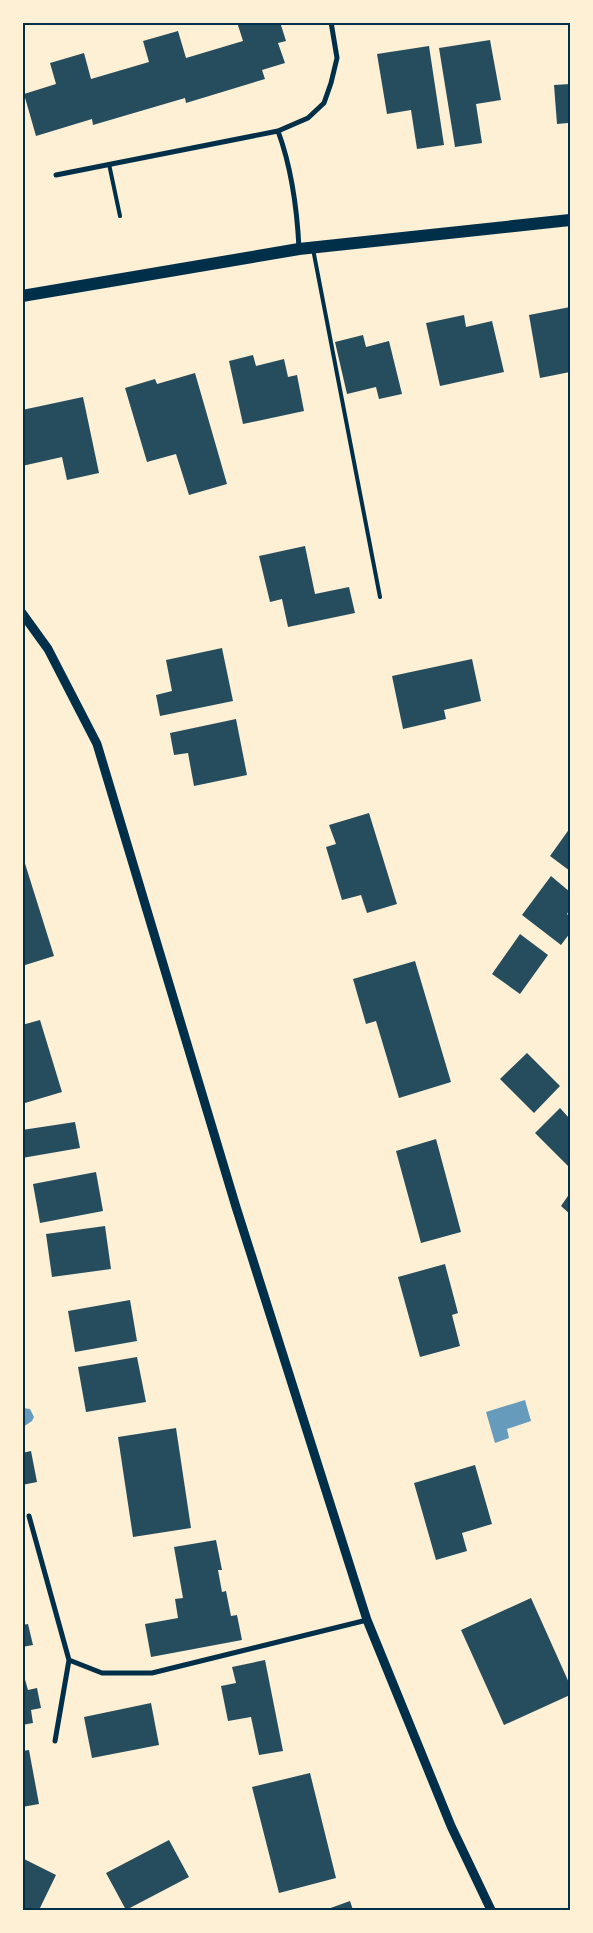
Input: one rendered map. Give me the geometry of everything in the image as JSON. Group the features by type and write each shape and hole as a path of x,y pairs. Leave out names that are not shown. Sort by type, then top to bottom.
{"main road":[{"path":"22,296 306,248 570,220"}],"street":[{"path":"56,175 278,131 308,118 324,103 337,58 331,22"},
{"path":"278,131 286,154 297,214 306,248"},
{"path":"22,613 48,649 97,744 236,1207 367,1620 451,1826 491,1910"},
{"path":"29,1516 69,1660 55,1741"},
{"path":"69,1660 102,1672 152,1673 367,1620"}],"lane":[{"path":"109,164 120,216"},
{"path":"306,248 380,597"}],"water":[{"path":"525,1400 531,1421 507,1429 509,1438 495,1443 486,1412"},
{"path":"23,1408 30,1409 34,1417 32,1421 23,1427"}],"building":[{"path":"237,22 280,22 286,41 278,43 285,63 262,70 265,79 186,103 185,98 93,125 92,119 36,136 24,94 56,84 50,63 84,53 91,79 149,62 143,41 178,31 186,58 243,41"},
{"path":"490,40 501,100 476,104 482,143 455,147 439,48"},
{"path":"429,46 444,145 417,149 411,110 387,114 377,54"},
{"path":"570,84 569,135 568,123 557,124 554,85"},
{"path":"570,307 570,372 540,378 529,315"},
{"path":"464,315 466,327 492,321 504,372 440,386 426,323"},
{"path":"363,335 366,347 389,341 402,394 379,399 376,387 347,394 335,342"},
{"path":"253,355 256,366 284,359 288,377 297,375 304,411 243,424 229,361"},
{"path":"195,373 227,484 189,495 176,454 147,462 125,388 155,379 157,384"},
{"path":"83,397 99,473 67,480 62,457 22,466 22,410"},
{"path":"305,546 315,594 349,587 355,613 288,627 282,599 270,602 259,556"},
{"path":"222,648 233,701 160,716 156,695 172,691 166,660"},
{"path":"472,659 481,701 444,710 446,719 403,729 392,676"},
{"path":"236,719 247,775 194,786 188,753 174,755 170,733"},
{"path":"369,813 397,904 367,913 361,895 342,900 326,847 336,844 329,825"},
{"path":"570,828 570,871 550,856"},
{"path":"22,854 54,956 22,966"},
{"path":"551,876 570,892 570,909 567,914 570,917 570,933 561,945 522,915"},
{"path":"520,934 548,955 520,994 492,974"},
{"path":"415,961 451,1082 399,1098 376,1021 366,1024 353,979"},
{"path":"40,1020 62,1092 25,1103 22,1093 22,1025"},
{"path":"527,1053 560,1086 534,1113 500,1079"},
{"path":"560,1108 570,1119 569,1167 535,1133"},
{"path":"75,1122 80,1148 22,1158 22,1130"},
{"path":"436,1139 461,1232 421,1243 396,1151"},
{"path":"96,1172 103,1211 40,1223 33,1184"},
{"path":"570,1193 570,1214 561,1206"},
{"path":"105,1226 111,1269 52,1277 46,1234"},
{"path":"445,1264 458,1313 452,1315 460,1346 420,1357 398,1277"},
{"path":"130,1300 137,1341 75,1352 68,1311"},
{"path":"137,1357 146,1402 86,1412 78,1367"},
{"path":"176,1428 191,1528 133,1537 118,1437"},
{"path":"31,1451 37,1482 22,1485 22,1453"},
{"path":"475,1465 492,1524 462,1533 467,1551 436,1560 414,1483"},
{"path":"216,1540 222,1570 218,1570 222,1592 226,1591 231,1616 237,1615 242,1640 151,1657 145,1624 178,1618 175,1599 183,1598 174,1547"},
{"path":"531,1598 570,1685 570,1695 504,1725 461,1630"},
{"path":"28,1624 33,1645 22,1647 22,1625"},
{"path":"265,1660 283,1751 259,1755 251,1717 228,1721 221,1686 236,1683 232,1667"},
{"path":"22,1669 28,1690 37,1688 41,1708 31,1710 33,1723 22,1725"},
{"path":"151,1703 159,1745 92,1758 84,1717"},
{"path":"29,1750 39,1804 22,1807 22,1751"},
{"path":"310,1773 336,1878 279,1893 252,1787"},
{"path":"169,1840 189,1877 126,1910 106,1873"},
{"path":"22,1858 56,1875 39,1910 22,1910"},
{"path":"350,1901 353,1910 325,1910"}]}
